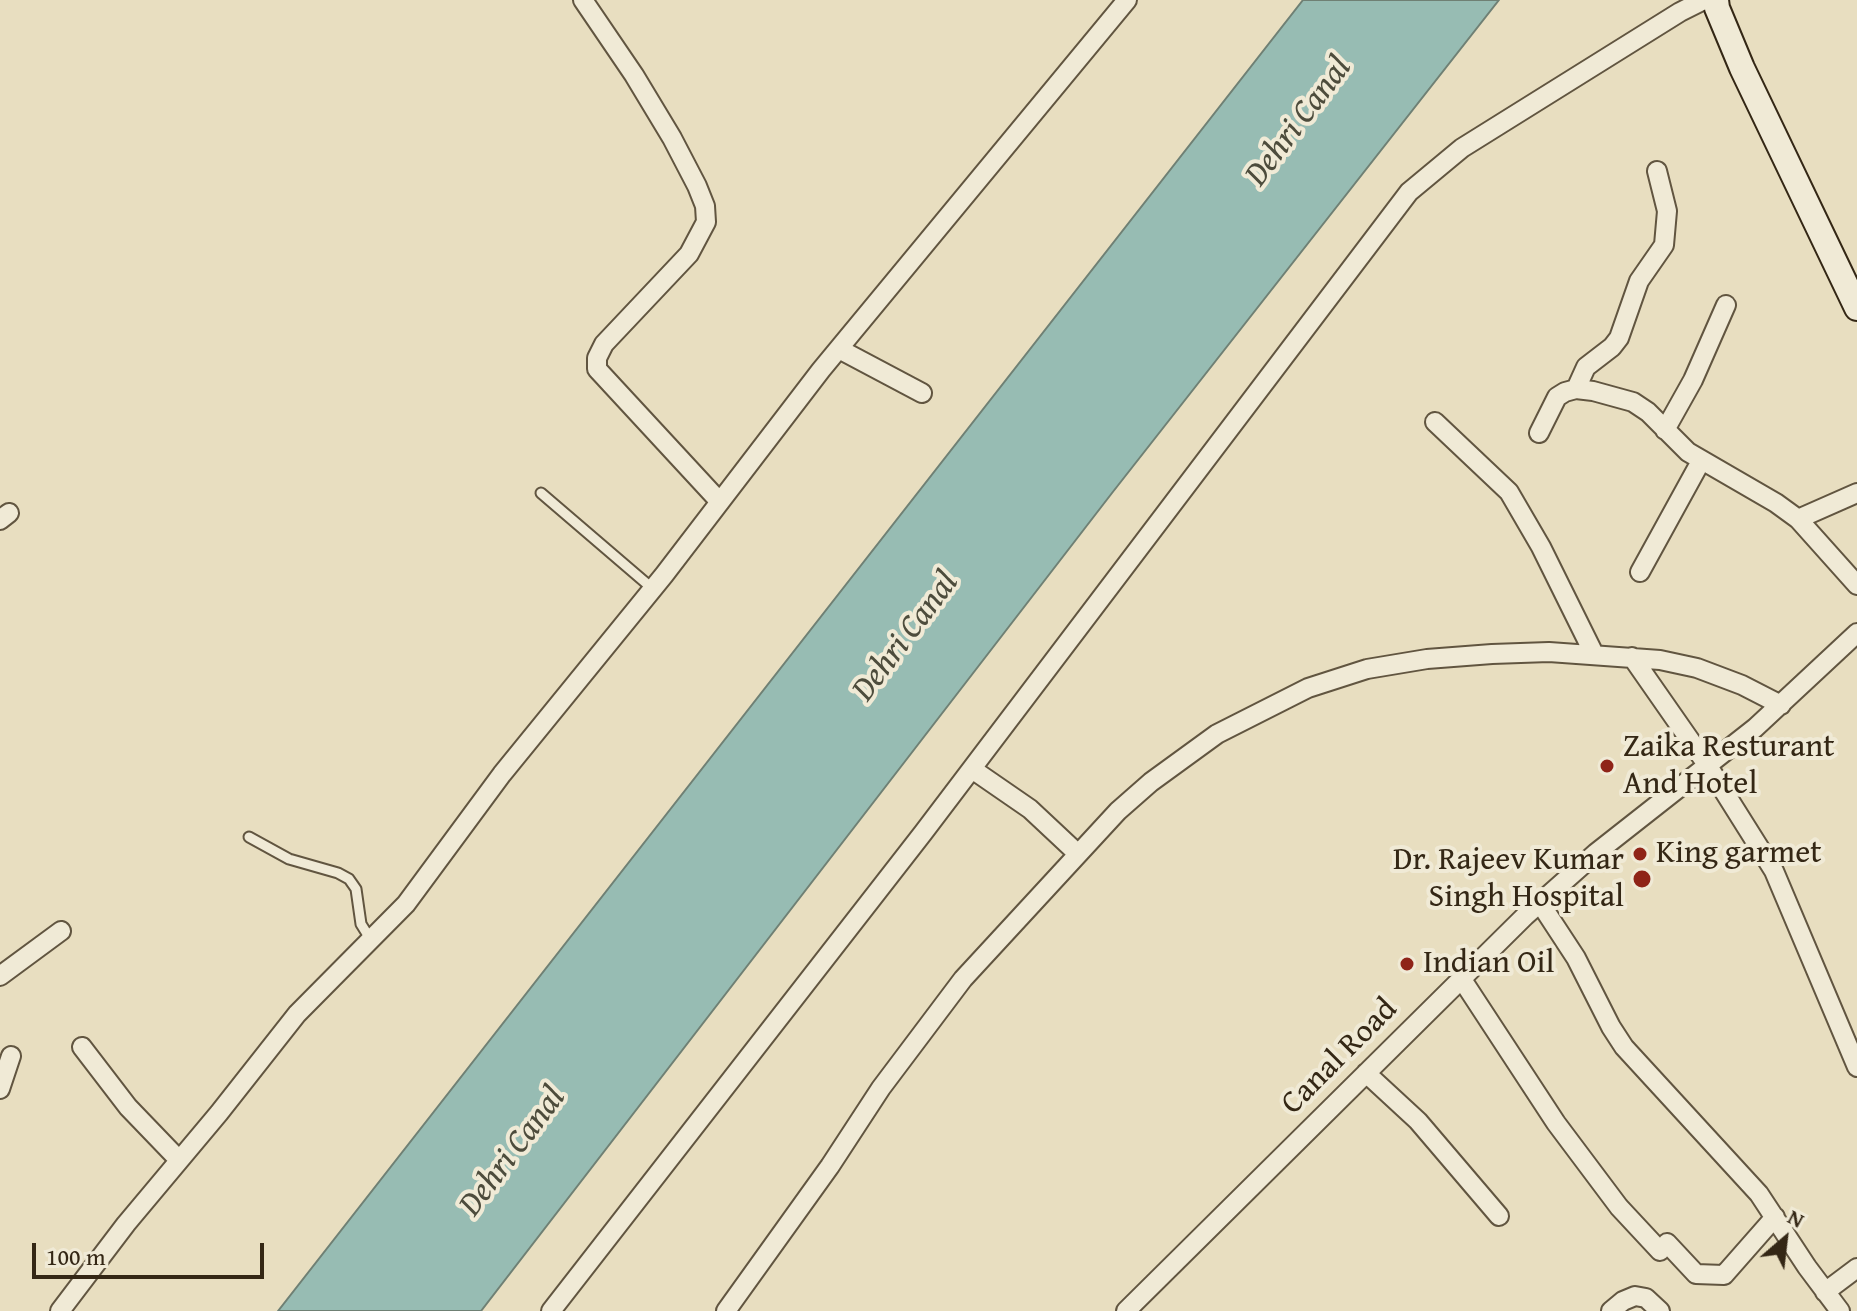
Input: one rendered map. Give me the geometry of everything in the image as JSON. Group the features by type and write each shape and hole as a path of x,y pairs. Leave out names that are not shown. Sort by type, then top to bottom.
{"main road":[{"path":"1716,0 1742,68 1857,308"}],"street":[{"path":"583,0 672,138 701,196 706,222 689,254 604,344 597,358 597,369 720,502"},
{"path":"60,1311 126,1224 297,1014 426,879 502,774 653,589 839,349 1127,0"},
{"path":"551,1311 972,769 1409,192 1462,148 1704,0"},
{"path":"1576,389 1586,367 1619,338 1639,281 1664,245 1667,211 1657,171"},
{"path":"1665,430 1693,380 1726,305"},
{"path":"839,349 922,393"},
{"path":"1539,433 1557,397 1576,389 1633,402 1701,461 1798,519 1857,585"},
{"path":"1435,422 1509,492 1541,547 1594,654"},
{"path":"1640,572 1701,461"},
{"path":"1798,519 1857,493"},
{"name":"Canal Road","path":"1136,1308 1366,1073 1540,903 1596,853 1781,705 1857,633"},
{"path":"726,1311 822,1178 881,1088 973,968 1077,853 1151,782 1205,742 1262,709 1308,688 1367,669 1427,659 1534,653 1632,657 1697,668 1742,685 1781,705"},
{"path":"1632,657 1708,766 1774,871 1857,1067"},
{"path":"972,769 1030,809 1077,853"},
{"path":"1540,903 1576,958 1624,1047 1740,1172 1840,1311"},
{"path":"0,976 61,931"},
{"path":"1461,978 1556,1123 1619,1207 1696,1274 1724,1275 1775,1217"},
{"path":"82,1047 128,1107 179,1160"},
{"path":"0,1089 11,1056"},
{"path":"1366,1073 1418,1121 1499,1216"},
{"path":"1825,1292 1857,1268"},
{"path":"1611,1311 1635,1296 1646,1298 1660,1311"}],"lane":[{"path":"541,493 653,589"},
{"path":"249,837 289,859 349,879 356,889 361,924 371,940"}],"water":[{"name":"Dehri Canal","path":"1303,0 1499,0 1112,493 481,1311 278,1311"}],"place":[{"name":"Zaika Resturant And Hotel","path":"1607,766"},
{"name":"King garmet","path":"1640,854"},
{"name":"Dr. Rajeev Kumar Singh Hospital","path":"1642,879"},
{"name":"Indian Oil","path":"1407,964"}]}
